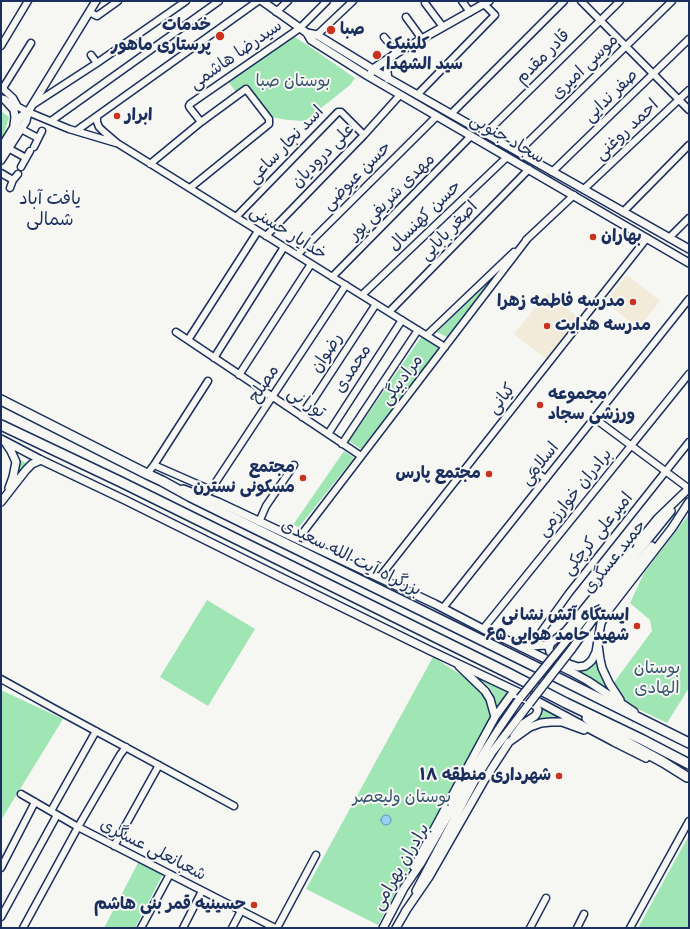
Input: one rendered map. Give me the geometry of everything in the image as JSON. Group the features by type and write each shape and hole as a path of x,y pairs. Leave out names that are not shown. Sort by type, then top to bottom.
{"highway":[{"name":"بزرگراه آیت الله سعیدی","path":"1,400 191,497 689,743"},
{"name":"بزرگراه آیت الله سعیدی","path":"1,425 135,489 689,764"},
{"path":"566,703 598,726 663,762 688,778"}],"main road":[{"path":"5,148 26,121 28,112 32,105 96,1"},
{"path":"262,1 307,33"},
{"path":"368,76 373,69 397,53 487,2"},
{"name":"سجاد جنوبی","path":"307,33 317,35 388,79 689,249"},
{"name":"سجاد جنوبی","path":"307,33 311,40 368,76 689,263"},
{"path":"388,79 387,72 389,59"},
{"path":"1,160 15,117 14,110 3,99"},
{"path":"11,132 20,117 28,112"},
{"path":"480,141 485,134"},
{"path":"547,180 552,172"},
{"path":"574,196 584,190"},
{"path":"2,440 278,576 539,702 614,742 688,778"},
{"path":"2,440 11,451 16,462 7,494"},
{"path":"1,502 32,464 41,460"},
{"path":"162,481 206,497 443,608 482,629 576,674 654,725"},
{"path":"511,642 531,646 542,645 551,643 566,632 658,518 687,489"},
{"name":"حمید عسگری","path":"520,698 663,521 687,489"},
{"path":"551,643 549,648 550,652 573,666 585,666 592,660 596,652 601,623 607,612 672,528 689,501"},
{"name":"حمید عسگری","path":"529,704 600,610 689,501"},
{"path":"597,640 602,668 609,683 624,705"},
{"path":"455,661 485,691 490,699 496,717"},
{"path":"404,888 496,717 511,695 517,694 537,708 538,713 523,724 509,742 485,779 429,877 405,912"},
{"name":"برادران بهرامی","path":"383,928 404,888 421,863 486,749 520,698"},
{"name":"برادران بهرامی","path":"396,928 475,780 493,751 529,704"},
{"path":"509,742 530,727 537,724 562,722 614,742"}],"street":[{"path":"1,46 28,1"},
{"path":"89,12 97,16 118,1"},
{"path":"32,105 97,63 186,1"},
{"path":"51,121 219,1"},
{"path":"76,131 258,1"},
{"path":"276,12 288,1"},
{"name":"سیدرضا هاشمی","path":"201,122 190,108 190,104 300,28 327,1"},
{"path":"317,35 353,1"},
{"path":"462,1 470,12"},
{"path":"451,114 564,1"},
{"path":"582,1 689,110"},
{"name":"قادر مقدم","path":"485,134 620,1"},
{"name":"موسی امیری","path":"518,152 672,1"},
{"path":"417,95 496,15 487,2"},
{"path":"425,3 444,27"},
{"path":"406,17 422,39"},
{"path":"384,37 397,53"},
{"name":"صفر ندایی","path":"552,172 689,39"},
{"path":"18,107 14,98 2,87 31,43"},
{"path":"91,55 97,63"},
{"path":"150,164 201,122 246,89 269,119 269,124 190,188"},
{"name":"احمد روغنی","path":"584,190 689,90"},
{"name":"علی درودیان","path":"266,236 364,135 400,95"},
{"name":"خدایار حسنی","path":"3,99 28,112 76,131 117,144"},
{"name":"اسد نجار ساعی","path":"236,217 339,111 364,135"},
{"name":"خدایار حسنی","path":"97,116 99,127 117,144 445,346"},
{"name":"حسن عیوضی","path":"297,255 437,116"},
{"path":"21,128 38,138"},
{"path":"21,167 42,131"},
{"name":"مهدی شریفی پور","path":"332,277 471,136"},
{"path":"623,212 689,146"},
{"path":"5,148 26,158"},
{"name":"حسن کهنسال","path":"362,295 508,157"},
{"name":"اصغر بابایی","path":"390,312 529,169"},
{"path":"1,173 13,180"},
{"path":"10,188 13,180 18,174"},
{"name":"مرادبیگی","path":"427,335 574,196"},
{"path":"669,238 689,218"},
{"path":"188,340 258,231"},
{"name":"مرادبیگی","path":"298,539 528,238"},
{"name":"کیانی","path":"379,578 647,238"},
{"path":"214,358 284,247"},
{"path":"239,375 311,264"},
{"name":"مصلح","path":"206,497 346,285"},
{"name":"اسلامی","path":"443,608 689,299"},
{"name":"رضوان","path":"302,417 376,304"},
{"name":"محمدی","path":"328,434 402,320"},
{"name":"مرادبیگی","path":"342,444 418,330"},
{"name":"تورانی","path":"176,332 361,456"},
{"name":"برادران خوارزمی","path":"482,629 689,374"},
{"path":"147,474 154,466 208,381"},
{"path":"594,418 687,489"},
{"name":"امیرعلی کرچکی","path":"531,646 569,593 689,442"},
{"path":"259,522 266,506 294,465"},
{"path":"154,466 210,490"},
{"path":"534,471 546,479"},
{"path":"1,678 234,806"},
{"path":"51,811 96,731"},
{"path":"23,928 78,827 126,747"},
{"path":"114,846 159,765"},
{"name":"شعبانعلی عسگری","path":"21,794 114,846 276,928"},
{"path":"1,868 35,802"},
{"path":"1,917 57,815"},
{"path":"630,928 689,822"},
{"path":"276,928 316,855"},
{"path":"141,928 170,874"},
{"path":"183,928 202,891"},
{"path":"530,928 546,898"},
{"path":"232,928 241,911"},
{"path":"577,928 584,914"}],"shaded area":[{"name":"مدرسه فاطمه زهرا","path":"627,275 660,301 638,328 605,302"},
{"name":"مدرسه هدایت","path":"547,293 579,318 546,359 514,334"}],"green space":[{"name":"بوستان صبا","path":"295,37 355,78 350,85 305,121 271,117 248,90 239,96 227,80 289,38"},
{"path":"1,111 9,117 1,144"},
{"path":"506,263 449,338 437,332"},
{"path":"422,336 440,348 361,449 349,441"},
{"path":"344,451 354,458 299,527 293,525"},
{"path":"17,458 28,464 14,484 18,467"},
{"name":"بوستان الهادی","path":"689,514 689,688 667,723 634,707 619,695 614,688 615,681 652,631 650,620 630,603 644,573"},
{"path":"207,600 255,629 208,706 160,677"},
{"name":"بوستان ولیعصر","path":"433,657 461,675 475,687 490,706 491,716 378,925 306,889"},
{"path":"597,658 613,695 592,679 574,671 579,672 585,670 592,666"},
{"path":"469,672 509,692 497,708 493,693 489,687"},
{"path":"1,690 63,719 1,820"},
{"path":"540,707 571,721 520,730 540,712"},
{"path":"689,835 689,928 638,928"},
{"path":"139,861 164,872 135,928 104,928"}],"water":[{"path":"384,815 388,815 390,816 390,824 384,825 381,822 381,818"}],"place":[{"name":"صبا","path":"331,30"},
{"name":"خدمات پرستاری ماهور","path":"220,36"},
{"name":"کلینیک سید الشهدا","path":"377,55"},
{"name":"ابرار","path":"117,116"},
{"name":"بهاران","path":"593,237"},
{"name":"مدرسه فاطمه زهرا","path":"633,302"},
{"name":"مدرسه هدایت","path":"547,326"},
{"name":"مجموعه ورزشی سجاد","path":"540,405"},
{"name":"مجتمع پارس","path":"489,474"},
{"name":"مجتمع مسکونی نسترن","path":"303,478"},
{"name":"ایستگاه آتش نشانی ۶۵ شهید حامد هوایی","path":"637,626"},
{"name":"شهرداری منطقه ۱۸","path":"559,776"},
{"name":"حسینیه قمر بنی هاشم","path":"254,905"}],"district":[{"name":"یافت آباد شمالی","path":"50,209"}]}
